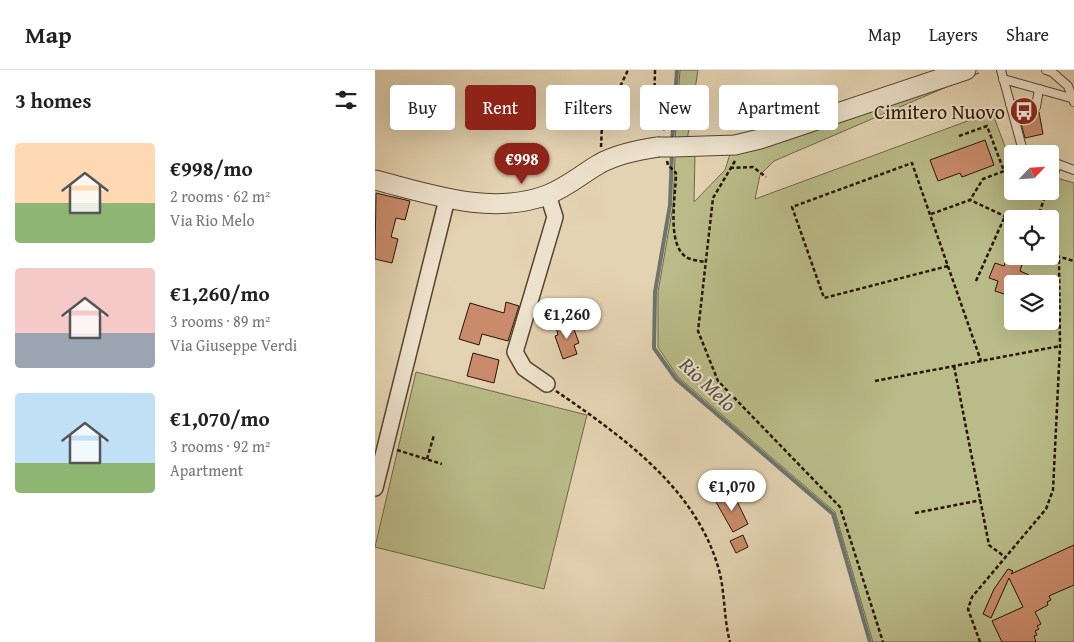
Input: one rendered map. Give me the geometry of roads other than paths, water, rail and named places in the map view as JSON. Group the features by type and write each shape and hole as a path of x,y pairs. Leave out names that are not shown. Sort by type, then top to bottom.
{"street":[{"path":"375,180 447,199 501,204 525,202 548,194 601,163 633,150 666,146 693,148 746,142 966,70"},
{"path":"547,384 524,368 515,352 555,217 548,194"},
{"path":"375,488 447,199"}],"lane":[{"path":"1001,70 1021,145"},
{"path":"1046,70 1052,72 1068,86 1072,100"},
{"path":"1003,79 1072,100"},
{"path":"1010,104 1036,107 1039,89"},
{"path":"1059,164 1074,170"}],"waterway":[{"name":"Rio Melo","path":"672,143 677,70"},
{"name":"Rio Melo","path":"672,152 670,205 655,292 654,348 676,379 833,514 870,642"}],"place":[{"name":"Cimitero Nuovo","path":"1024,111"}]}
